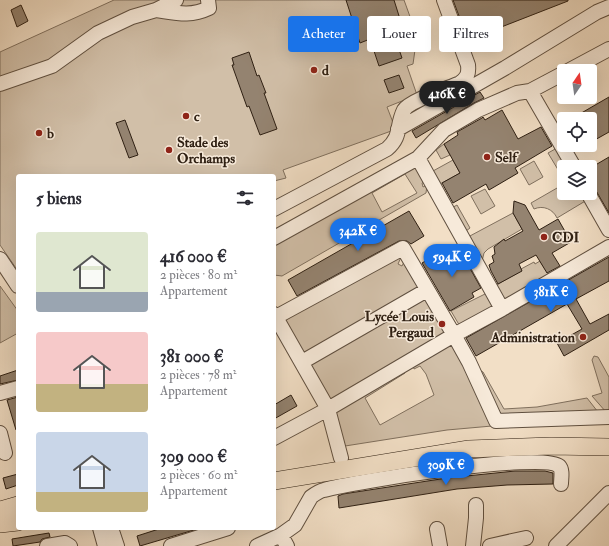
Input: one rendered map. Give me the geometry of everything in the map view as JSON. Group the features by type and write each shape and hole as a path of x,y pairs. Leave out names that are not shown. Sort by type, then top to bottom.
{"main road":[{"path":"276,469 476,438 560,436 609,437"},
{"path":"276,481 469,450 576,446 609,447"},
{"path":"0,510 16,506"},
{"path":"0,524 16,522"}],"street":[{"path":"0,84 52,66 98,33 132,17 156,10 176,0"},
{"path":"156,10 186,15 200,13 209,8 208,0"},
{"path":"276,208 387,149 394,143 405,109 412,103 460,83 466,79 468,75 468,65 444,0"},
{"path":"398,129 506,68 597,12 609,7"},
{"path":"581,64 609,49"},
{"path":"276,237 418,158 444,130 478,110 517,93 530,91 557,77"},
{"path":"530,91 570,160"},
{"path":"418,158 502,309"},
{"path":"592,200 609,230"},
{"path":"276,437 328,409 609,247"},
{"path":"276,314 403,248 469,362 496,421 609,417"},
{"path":"0,259 16,283"},
{"path":"302,362 427,290"},
{"path":"276,317 328,409 341,458"},
{"path":"0,393 16,389"},
{"path":"0,433 8,452"},
{"path":"520,448 535,452 609,454"},
{"path":"257,546 284,541 311,497 323,490 374,480 461,467 541,463 559,466 561,484"},
{"path":"556,546 609,493"},
{"path":"473,546 476,505"},
{"path":"437,529 440,546"},
{"path":"101,530 105,546"},
{"path":"112,530 117,546"},
{"path":"171,546 222,530"},
{"path":"490,546 526,538"},
{"path":"47,546 65,543 70,546"}],"shaded area":[{"name":"Stade des Orchamps","path":"114,0 404,0 410,16 367,16 367,52 415,52 413,64 407,66 417,95 387,107 394,125 394,130 283,170 286,178 276,180 276,174 16,174 16,268 0,245 0,52"},
{"path":"444,144 450,155 441,159 436,150"},
{"path":"557,148 557,152 559,152 563,160 557,160 557,168 548,153"},
{"path":"453,160 460,173 440,184 433,171"},
{"path":"534,161 543,177 529,185 520,169"},
{"path":"416,166 425,181 422,183 423,187 427,185 426,193 282,276 276,275 276,243","holes":["405,174 417,193 382,212 372,193"]},
{"path":"557,188 557,200 587,200 557,218 550,210 541,207 534,209 531,203"},
{"path":"485,189 495,206 481,214 471,196"},
{"path":"457,205 470,228 462,234 448,210"},
{"path":"513,213 522,229 488,249 484,253 482,261 468,237"},
{"path":"402,255 398,264 402,266 406,258 424,289 303,357 284,318"},
{"path":"540,261 550,277 503,304 493,287 521,271 521,269 534,262 535,264"},
{"path":"0,286 16,308 16,334 0,343"},
{"path":"489,292 496,304 461,328 451,311"},
{"path":"426,295 447,332 335,400 329,399 308,365"},
{"path":"451,343 456,346 492,426 447,430 345,446 333,410 402,368 405,373 365,398 380,425 434,395 426,374 420,366 414,369 412,363"},
{"path":"594,356 598,357 609,377 609,412 606,412 592,396 602,393 592,360"},
{"path":"474,367 483,372 504,409 537,407 587,398 598,412 498,416"}],"building":[{"path":"346,0 394,0 399,16 367,16 367,40 360,43 359,16 351,16"},
{"path":"453,0 568,0 503,26 503,16 459,16"},
{"path":"21,5 28,21 17,27 11,10"},
{"path":"249,52 257,76 259,75 266,93 264,93 277,129 260,135 249,106 247,107 232,65 234,65 232,58"},
{"path":"374,52 400,52 402,58 379,66"},
{"path":"399,75 404,88 389,93 384,80"},
{"path":"480,92 484,98 416,138 412,131"},
{"path":"609,97 609,132 597,139 597,112 583,112"},
{"name":"Self","path":"502,110 518,139 541,127 552,146 515,168 518,173 489,190 486,184 453,203 442,183 460,173 444,144 458,135 457,132 483,117 485,120"},
{"path":"125,120 138,155 129,158 116,123"},
{"path":"609,157 609,213 597,192 597,164"},
{"path":"514,201 525,205 539,230 558,219 571,242 552,253 560,266 547,273 536,255 519,264 522,271 498,284 489,265 494,262 492,256 495,254 494,247 504,239 505,241 523,231 513,213"},
{"path":"409,211 424,236 411,244 407,241 399,241 297,296 288,280"},
{"path":"458,247 481,288 472,293 474,297 450,311 422,263 447,249 449,253"},
{"path":"609,257 609,281 576,299 590,324 609,314 609,330 564,356 557,343 582,329 567,304 476,356 466,338"},
{"path":"16,371 16,380 0,384 0,376"},
{"path":"291,395 297,406 276,418 276,404"},
{"path":"16,398 16,430 7,400"},
{"path":"515,471 545,471 553,473 553,484 507,485 457,489 339,508 338,496 343,494 447,478"},
{"path":"16,475 16,486 6,489 3,478"},
{"path":"156,530 194,530 140,546 137,536"},
{"path":"49,533 50,537 42,539 40,542 13,546 12,539"}],"place":[{"name":"d","path":"314,70"},
{"name":"c","path":"186,116"},
{"name":"b","path":"39,133"},
{"name":"Stade des Orchamps","path":"169,150"},
{"name":"Self","path":"487,157"},
{"name":"CDI","path":"544,237"},
{"name":"Lycée Louis Pergaud","path":"442,324"},
{"name":"Administration","path":"583,337"}]}
